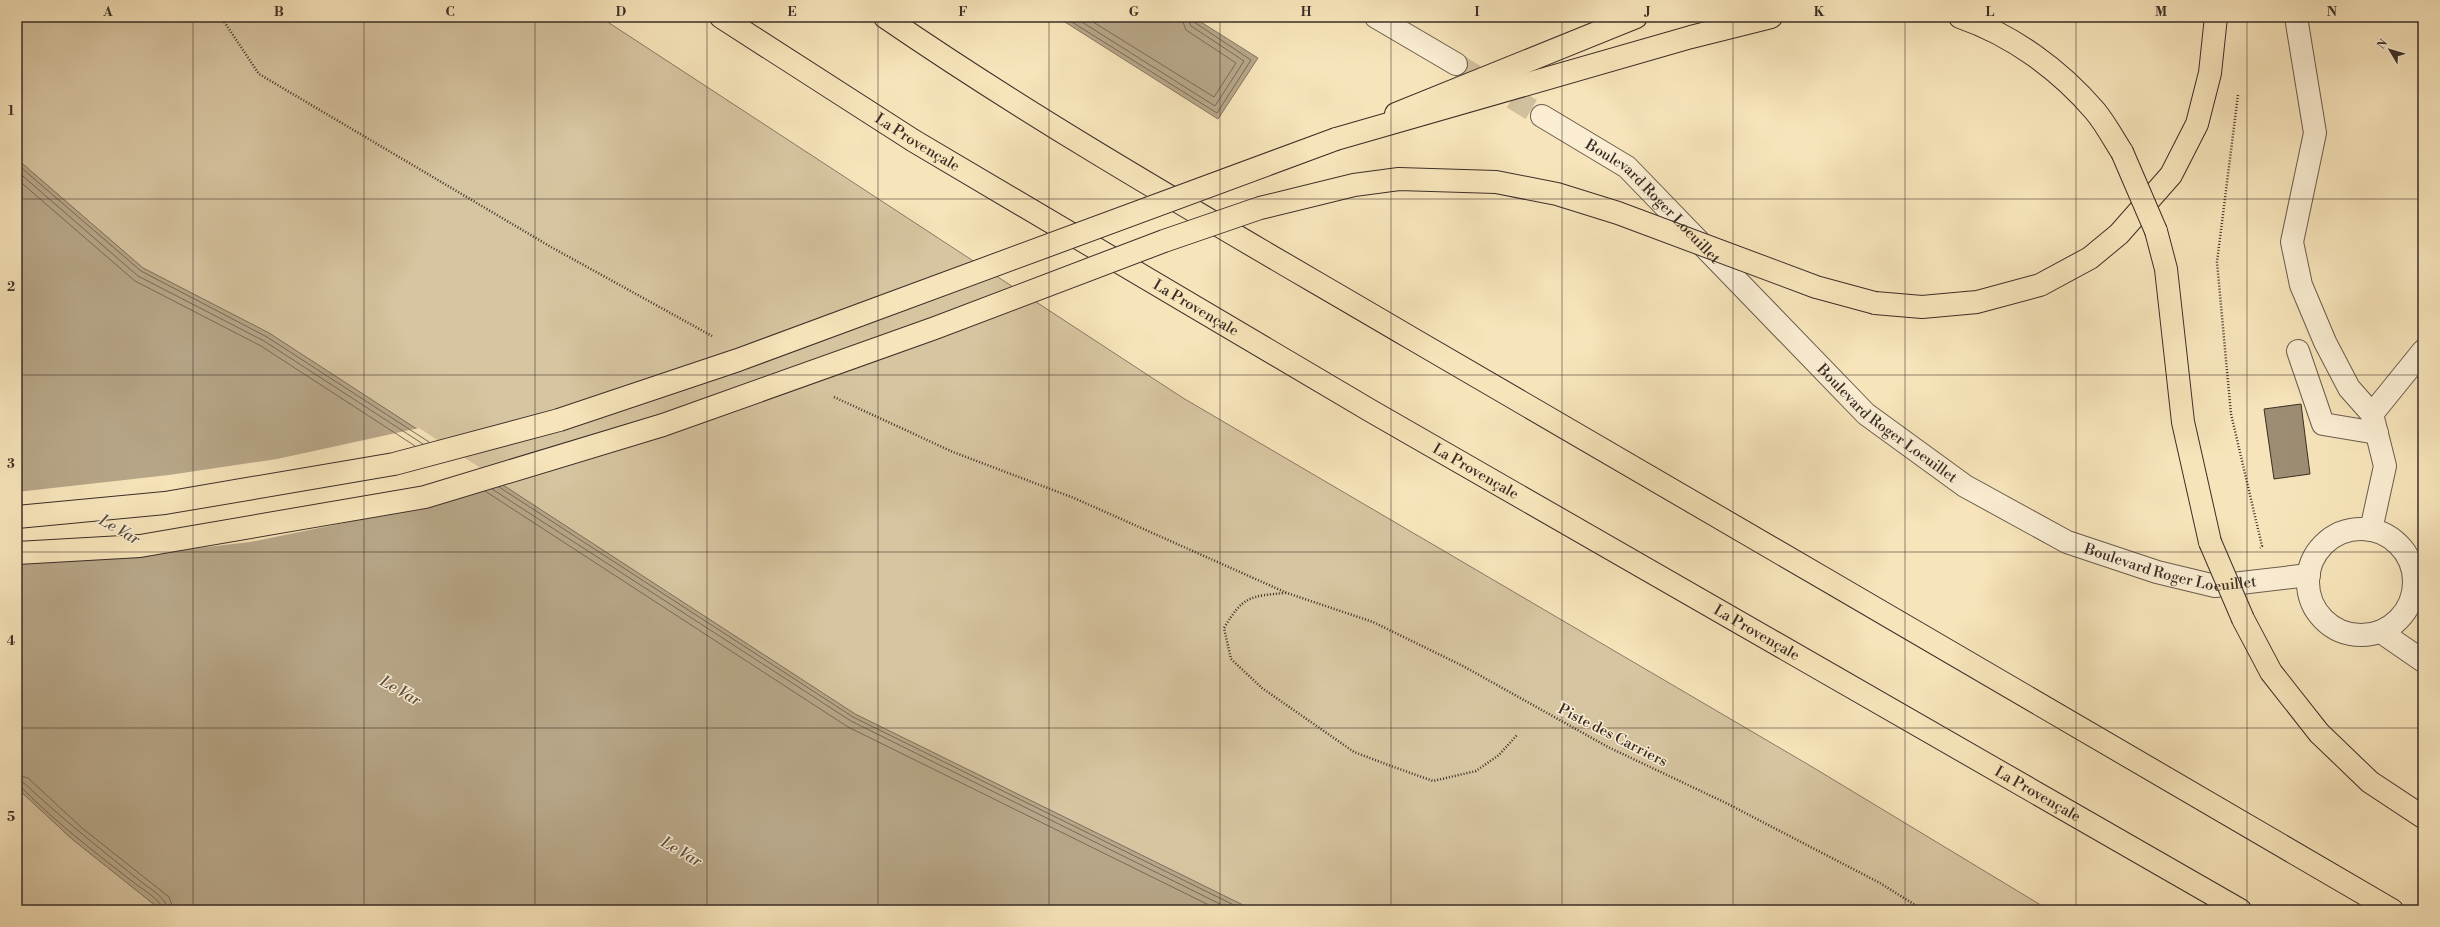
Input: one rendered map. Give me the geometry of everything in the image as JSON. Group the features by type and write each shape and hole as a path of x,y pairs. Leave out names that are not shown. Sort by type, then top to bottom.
{"highway":[{"name":"La Provençale","path":"721,17 914,141 1371,411 2240,910"},
{"path":"885,17 938,54 1112,162 1571,432 2392,910"},
{"path":"17,517 165,503 394,464 559,420 738,360 1336,139 1517,63 1636,17"},
{"path":"1336,139 1690,37 1771,17"},
{"path":"1960,17 2015,41 2059,75 2095,111 2122,152 2156,231 2166,269 2184,422 2210,542 2243,619 2271,672 2319,733 2370,782 2423,817"},
{"path":"17,553 140,546 425,497 663,425 935,328 1164,242 1260,208 1354,185 1399,179 1496,182 1557,194 1618,213 1816,287 1875,303 1922,307 1977,302 2040,285 2090,258 2119,234 2170,175 2196,124 2210,73 2216,17"}],"street":[{"path":"1376,17 1456,64"},
{"path":"2296,17 2315,133 2292,242 2301,285 2324,342 2349,388 2374,423 2385,466 2371,530"},
{"name":"Boulevard Roger Loeuillet","path":"1542,116 1628,166 1866,414 1964,486 2067,542 2157,572 2215,586 2308,575"},
{"path":"2298,351 2323,424 2374,423"},
{"path":"2374,423 2423,351"},
{"path":"2354,530 2371,530 2386,536 2400,546 2410,560 2418,576 2413,594 2406,610 2395,623 2381,632 2362,636 2344,633 2328,624 2316,611 2309,594 2308,575 2314,559 2324,545 2337,535 2354,530"},
{"path":"2381,632 2423,661"}],"path":[{"path":"2238,89 2237,113 2217,262 2231,414 2262,546 2258,551"},
{"name":"Piste des Carriers","path":"1517,735 1498,755 1476,771 1433,781 1354,752 1262,688 1231,659 1224,628 1237,606 1256,596 1287,593 1373,622 1463,666 1608,747 1726,803 1880,883 1923,910"}],"shaded area":[{"path":"17,17 600,17 1183,398 1809,765 2049,910 1253,910 855,714 269,333 143,268 17,159"},
{"path":"17,788 72,839 161,910 17,910"}],"water":[{"path":"1057,17 1193,17 1258,58 1218,119"},
{"name":"Le Var","path":"17,159 143,268 269,333 855,714 1253,910 161,910 72,839 17,788"}],"pier":[{"path":"419,428 505,484 393,513 250,542 122,557 17,564 17,492 169,475 277,459"}],"building":[{"path":"2301,404 2310,474 2274,479 2264,409"}],"tunnel":[{"path":"1456,64 1542,116"}]}
